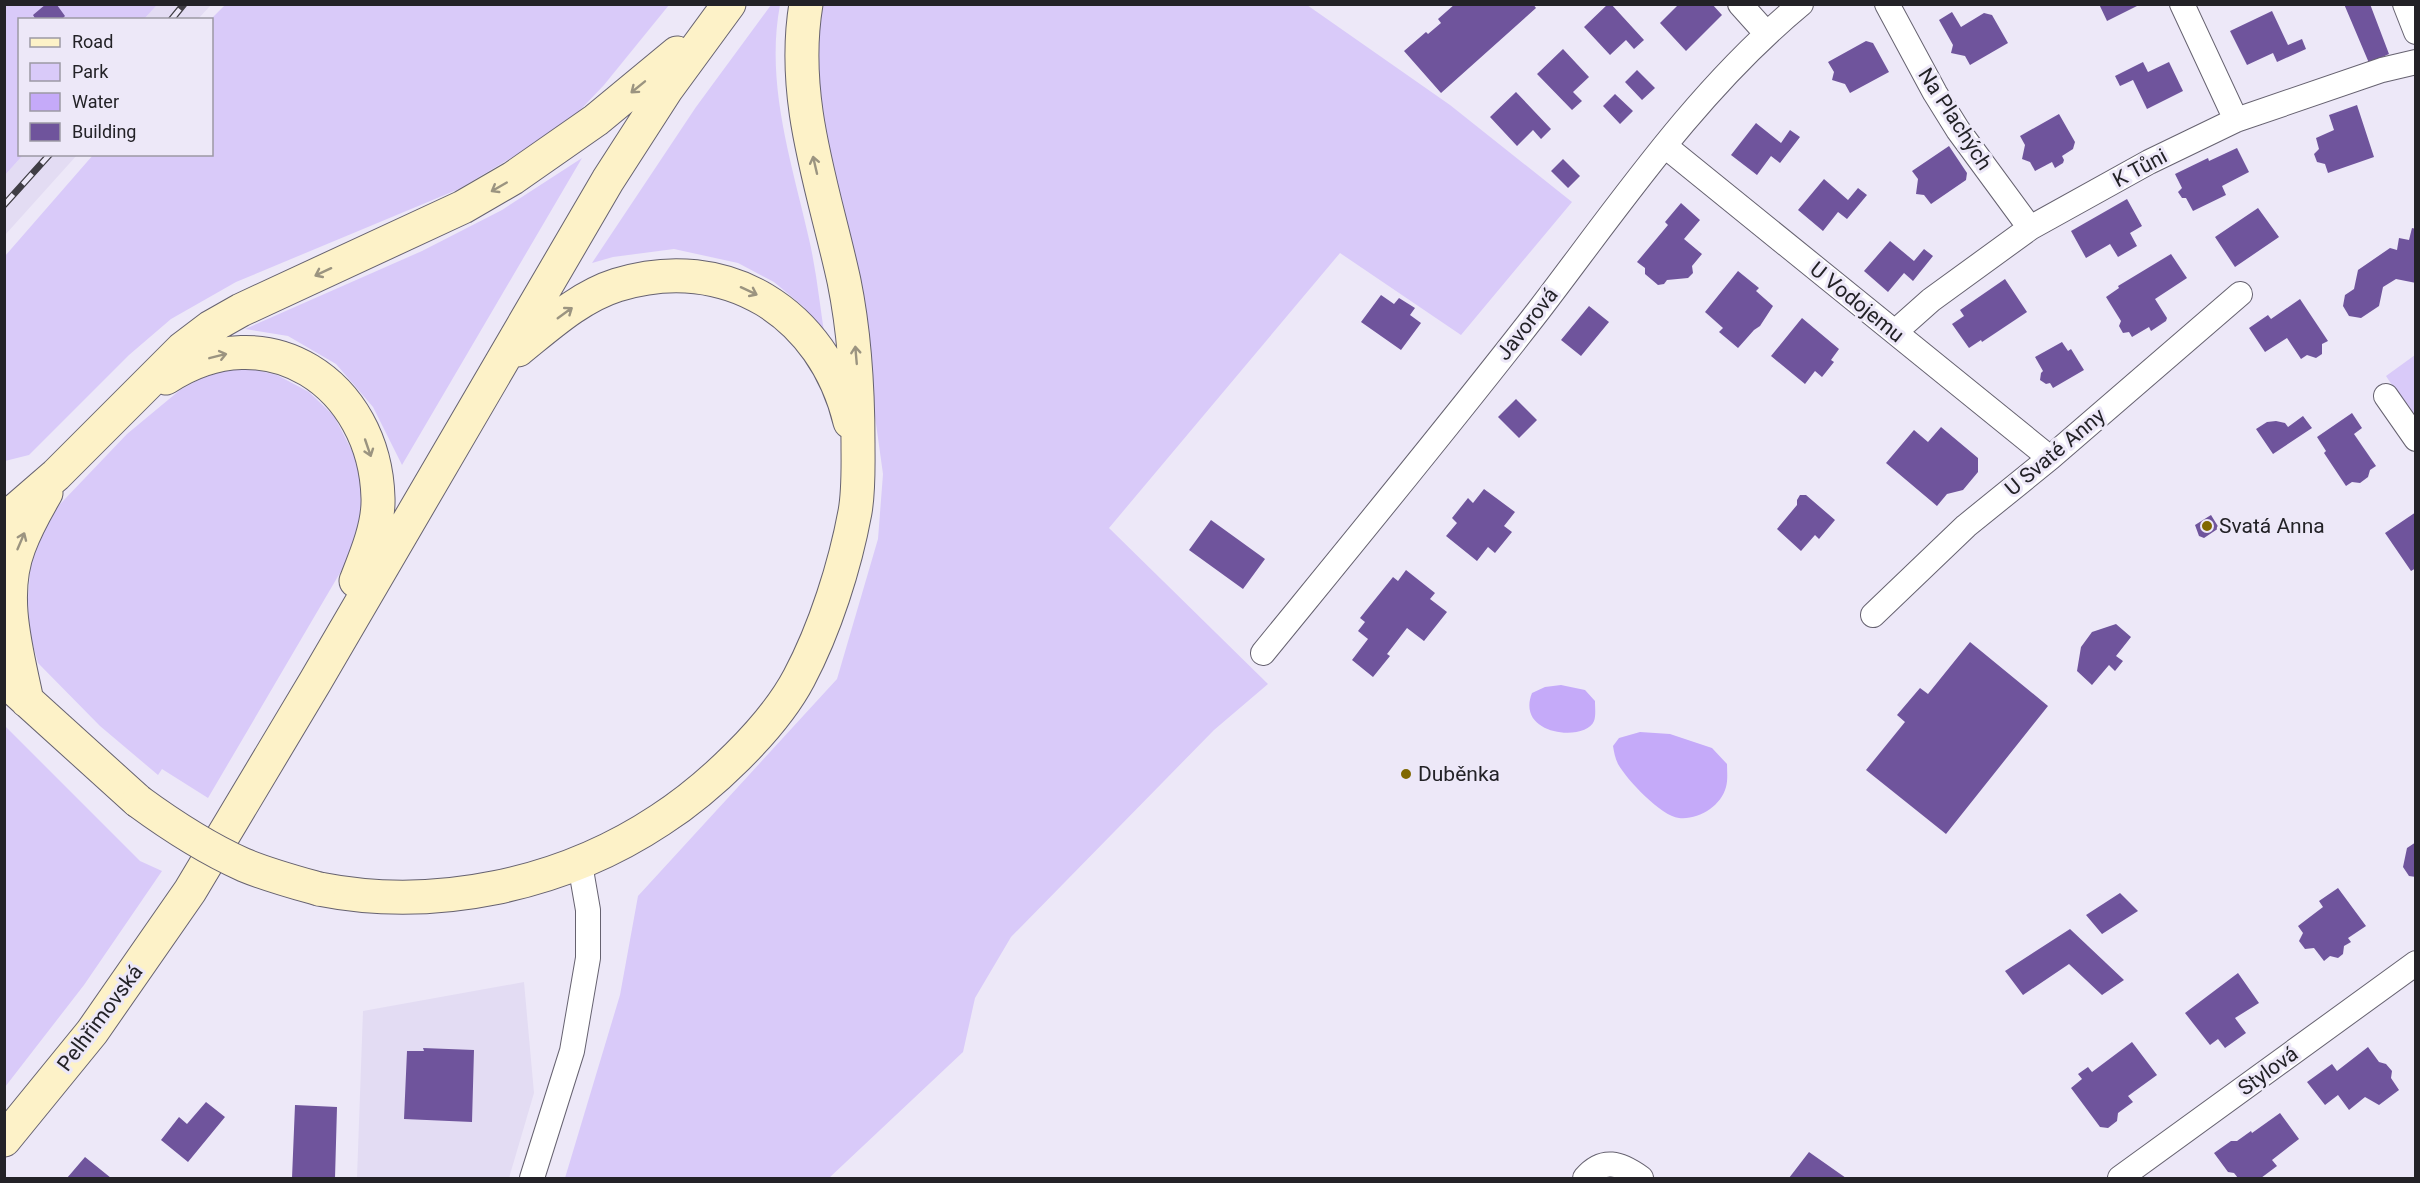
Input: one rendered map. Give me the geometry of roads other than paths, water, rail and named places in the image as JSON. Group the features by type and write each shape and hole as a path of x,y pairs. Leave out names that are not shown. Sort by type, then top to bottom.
{"main road":[{"path":"315,682 614,171 666,90 728,4"},
{"path":"4,520 56,475 182,349 211,327 241,310 463,207 513,178 596,120 643,83 728,4"},
{"path":"56,475 18,549 12,575 10,595 16,691 138,801 178,830 219,854 269,874 319,890 352,896 391,897 466,893 521,882 580,864 642,832 684,805 727,766 766,725 799,679 835,594 855,510 858,456 855,349 844,283 812,149 802,91 802,29 806,4"},
{"path":"502,362 576,306 615,286 651,278 682,276 734,284 756,293 777,307 810,339 824,360 846,407 858,456"},
{"path":"130,402 176,372 204,360 238,352 257,352 291,361 307,369 327,383 353,415 370,453 379,499 376,519 358,576 315,682"},
{"path":"4,509 56,475"},
{"name":"Pelhřimovská","path":"4,1140 92,1032 157,941 190,891 315,682"}],"street":[{"path":"1740,4 1766,33"},
{"name":"Javorová","path":"1263,653 1456,416 1665,146 1724,76 1766,33 1802,4"},
{"name":"Na Plachých","path":"1887,4 1941,102 2030,228"},
{"path":"2182,4 2236,120"},
{"path":"2405,4 2415,33"},
{"name":"K Tůni","path":"1895,332 1931,300 2030,228 2150,162 2236,120 2382,70 2415,62"},
{"name":"U Vodojemu","path":"1665,146 2050,458"},
{"name":"U Svaté Anny","path":"1873,615 1966,526 2050,458 2240,294"},
{"path":"2386,396 2415,439"},
{"path":"532,1179 572,1051 588,958 588,910 580,864"},
{"name":"Stylová","path":"2120,1179 2415,963"},
{"path":"1585,1179 1591,1171 1606,1164 1619,1166 1641,1179"}],"water":[{"path":"1561,685 1585,690 1595,701 1595,719 1588,728 1579,732 1554,731 1542,726 1533,718 1529,707 1532,693 1545,687"},
{"path":"1640,732 1670,734 1712,748 1727,764 1727,784 1714,806 1694,817 1679,818 1663,811 1637,788 1622,771 1613,746 1619,738"}],"railway":[{"path":"173,18 184,4"},
{"path":"4,205 48,156"}],"place":[{"name":"Svatá Anna","path":"2207,526"},
{"name":"Duběnka","path":"1406,774"}]}
